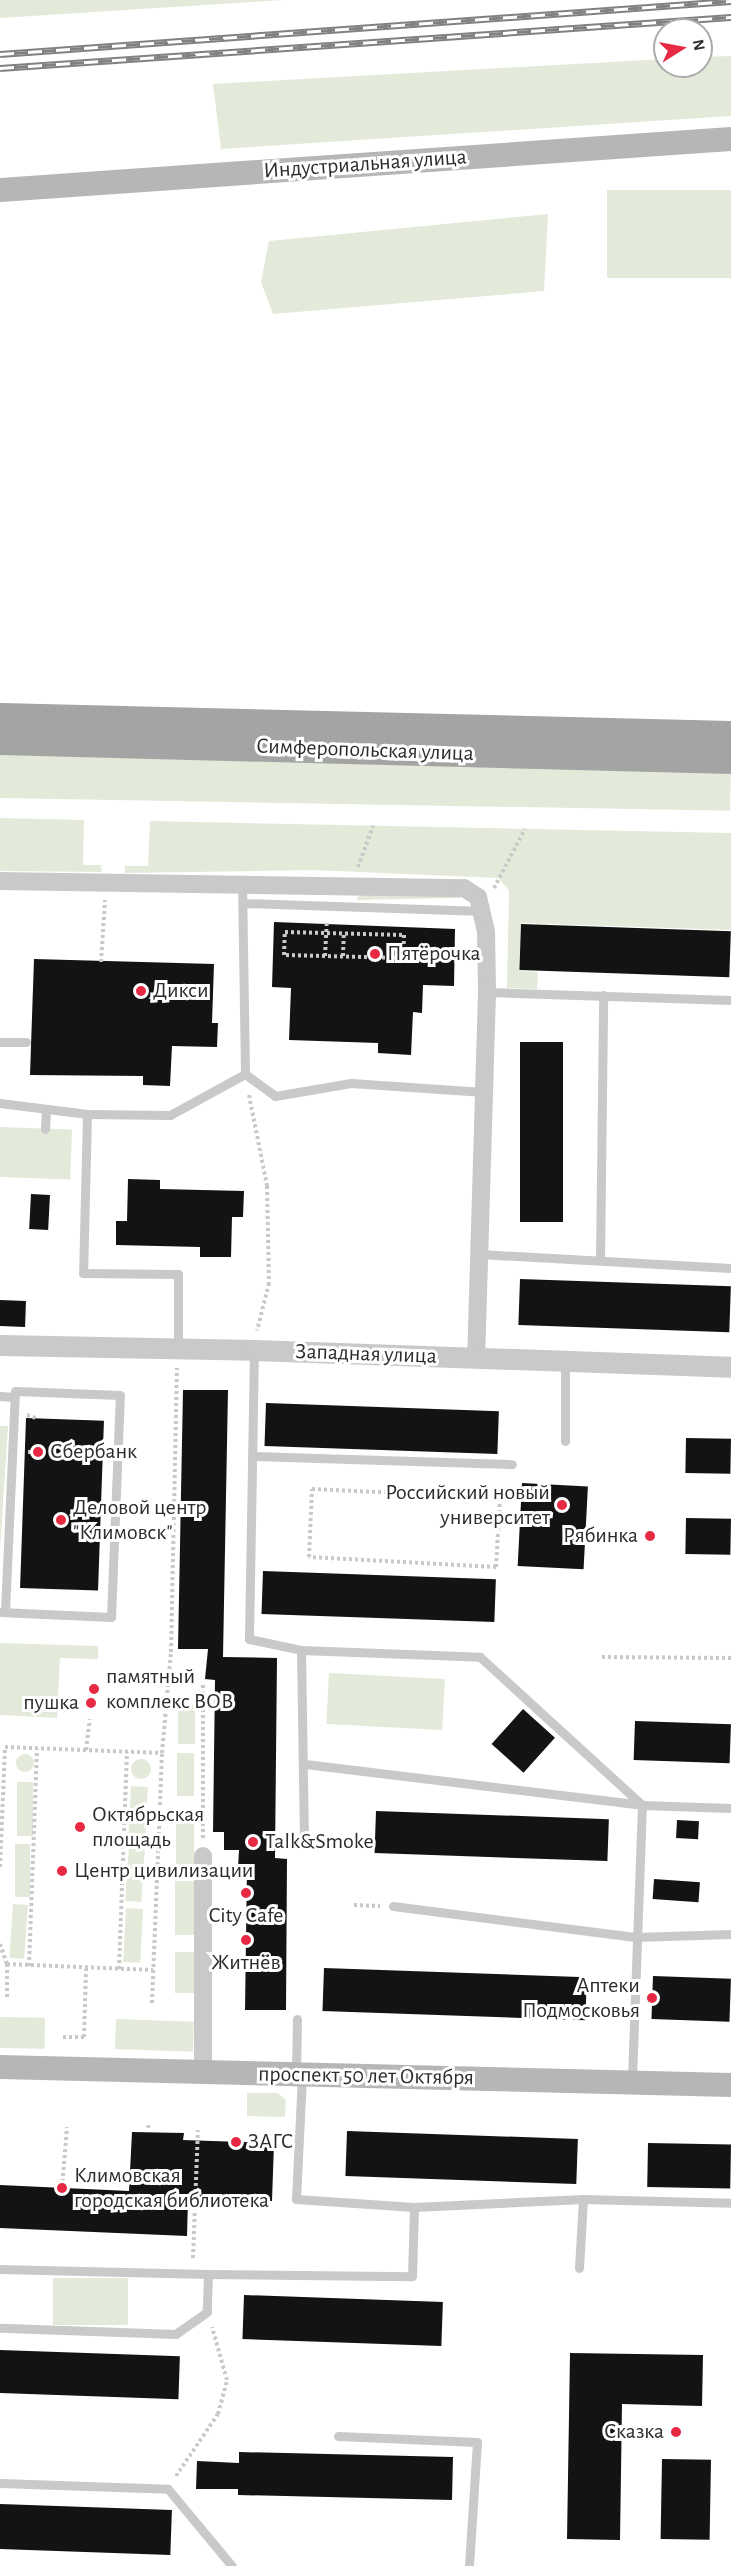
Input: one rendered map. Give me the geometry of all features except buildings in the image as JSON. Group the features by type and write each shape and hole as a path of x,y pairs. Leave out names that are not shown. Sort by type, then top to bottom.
{"main road":[{"name":"Индустриальная улица","path":"0,190 731,138"},
{"name":"Симферопольская улица","path":"0,716 731,734"},
{"name":"Симферопольская улица","path":"0,741 731,760"},
{"name":"проспект 50 лет Октября","path":"0,2067 731,2085"}],"street":[{"path":"0,880 242,882 464,888 478,897 484,911 487,992 476,1358"},
{"name":"Западная улица","path":"0,1346 177,1348 255,1342 476,1358 731,1367"},
{"path":"203,1856 203,2072"}],"lane":[{"path":"242,882 244,1074"},
{"path":"243,903 484,911"},
{"path":"487,992 731,999"},
{"path":"600,1259 603,995"},
{"path":"0,1042 26,1042"},
{"path":"244,1074 275,1096 351,1083 484,1092"},
{"path":"0,1103 87,1114 170,1115 244,1074"},
{"path":"45,1129 46,1109"},
{"path":"87,1114 82,1273 178,1274 177,1348"},
{"path":"479,1254 731,1268"},
{"path":"255,1342 249,1639 301,1650 480,1657 642,1805"},
{"path":"565,1362 565,1441"},
{"path":"15,1391 120,1395 111,1617 3,1612 15,1391"},
{"path":"0,1396 14,1397"},
{"path":"252,1456 512,1464"},
{"path":"301,1650 305,1764 303,1838"},
{"path":"305,1764 642,1805 731,1808"},
{"path":"632,2082 635,1937 642,1805"},
{"path":"393,1906 635,1937 731,1934"},
{"path":"297,2019 299,2074 296,2199 414,2206 583,2199 731,2203"},
{"path":"579,2268 583,2199"},
{"path":"0,2270 412,2276 414,2206"},
{"path":"0,2328 176,2334 207,2312 208,2274"},
{"path":"338,2436 477,2442 469,2566"},
{"path":"0,2483 168,2489 232,2566"}],"path":[{"path":"484,911 525,829"},
{"path":"101,962 104,903 114,882"},
{"path":"285,932 326,933 404,935 403,958 284,955 285,932"},
{"path":"325,956 326,933"},
{"path":"343,956 344,933"},
{"path":"244,1074 267,1186 268,1283 255,1342"},
{"path":"152,2003 162,1753 171,1652 177,1348"},
{"path":"24,1452 38,1452"},
{"path":"312,1489 500,1498 496,1567 309,1557 312,1489"},
{"path":"602,1657 731,1658"},
{"path":"203,1683 203,1856"},
{"path":"86,1750 90,1719"},
{"path":"0,1867 5,1747 162,1753"},
{"path":"29,1966 37,1749"},
{"path":"119,1969 127,1752"},
{"path":"354,1905 393,1906"},
{"path":"0,1944 7,1964 7,2000"},
{"path":"7,1964 153,1970"},
{"path":"63,2037 84,2037 86,1969"},
{"path":"62,2188 67,2127"},
{"path":"192,2274 198,2130"},
{"path":"168,2489 218,2414 227,2380 207,2312"}],"green space":[{"path":"0,0 282,0 0,18"},
{"path":"731,56 731,116 221,149 213,84 653,60 653,78 713,78 713,57"},
{"path":"607,190 731,190 731,278 607,278"},
{"path":"548,214 544,291 273,314 261,282 269,241"},
{"path":"0,754 731,767 730,811 0,798"},
{"path":"0,818 84,820 83,865 101,865 102,872 0,871"},
{"path":"150,821 731,833 731,930 521,923 519,971 538,972 537,989 507,988 509,890 498,878 314,870 125,873 125,866 148,866"},
{"path":"361,890 458,891 460,898 357,900"},
{"path":"0,1127 72,1130 70,1179 0,1177"},
{"path":"0,1426 8,1426 0,1551"},
{"path":"0,1643 98,1646 98,1659 60,1658 57,1718 0,1715"},
{"path":"329,1673 445,1679 442,1730 326,1724"},
{"path":"178,1705 195,1705 195,1744 178,1744"},
{"path":"177,1753 194,1753 194,1796 177,1796"},
{"path":"21,1754 29,1754 34,1759 32,1770 21,1772 16,1767 16,1759"},
{"path":"141,1759 148,1762 151,1769 148,1776 141,1779 134,1776 131,1769 134,1762"},
{"path":"17,1782 33,1782 33,1836 17,1836"},
{"path":"131,1786 148,1787 145,1841 128,1840"},
{"path":"176,1817 194,1817 194,1871 176,1871"},
{"path":"15,1844 30,1844 30,1897 15,1897"},
{"path":"129,1847 145,1848 141,1902 125,1901"},
{"path":"175,1881 195,1881 195,1935 175,1935"},
{"path":"13,1904 28,1905 24,1959 9,1958"},
{"path":"126,1908 143,1909 140,1963 123,1962"},
{"path":"175,1952 194,1952 194,1993 175,1993"},
{"path":"0,2017 45,2018 44,2049 0,2048"},
{"path":"116,2019 194,2022 193,2052 115,2049"},
{"path":"247,2093 278,2093 286,2100 285,2117 247,2116"},
{"path":"53,2278 128,2278 128,2325 53,2325"}],"railway":[{"path":"0,54 731,1"},
{"path":"0,68 731,17"}],"place":[{"name":"Пятёрочка","path":"375,954"},
{"name":"Дикси","path":"141,991"},
{"name":"Сбербанк","path":"38,1452"},
{"name":"Российский новый университет","path":"562,1505"},
{"name":"Деловой центр \"Климовск\"","path":"61,1520"},
{"name":"Рябинка","path":"650,1536"},
{"name":"памятный комплекс ВОВ","path":"94,1689"},
{"name":"пушка","path":"91,1703"},
{"name":"Октябрьская площадь","path":"80,1827"},
{"name":"Talk&Smoke","path":"253,1842"},
{"name":"Центр цивилизации","path":"62,1871"},
{"name":"City Cafe","path":"246,1893"},
{"name":"Житнёв","path":"246,1940"},
{"name":"Аптеки Подмосковья","path":"652,1998"},
{"name":"ЗАГС","path":"236,2142"},
{"name":"Климовская городская библиотека","path":"62,2188"},
{"name":"Сказка","path":"676,2432"}]}
